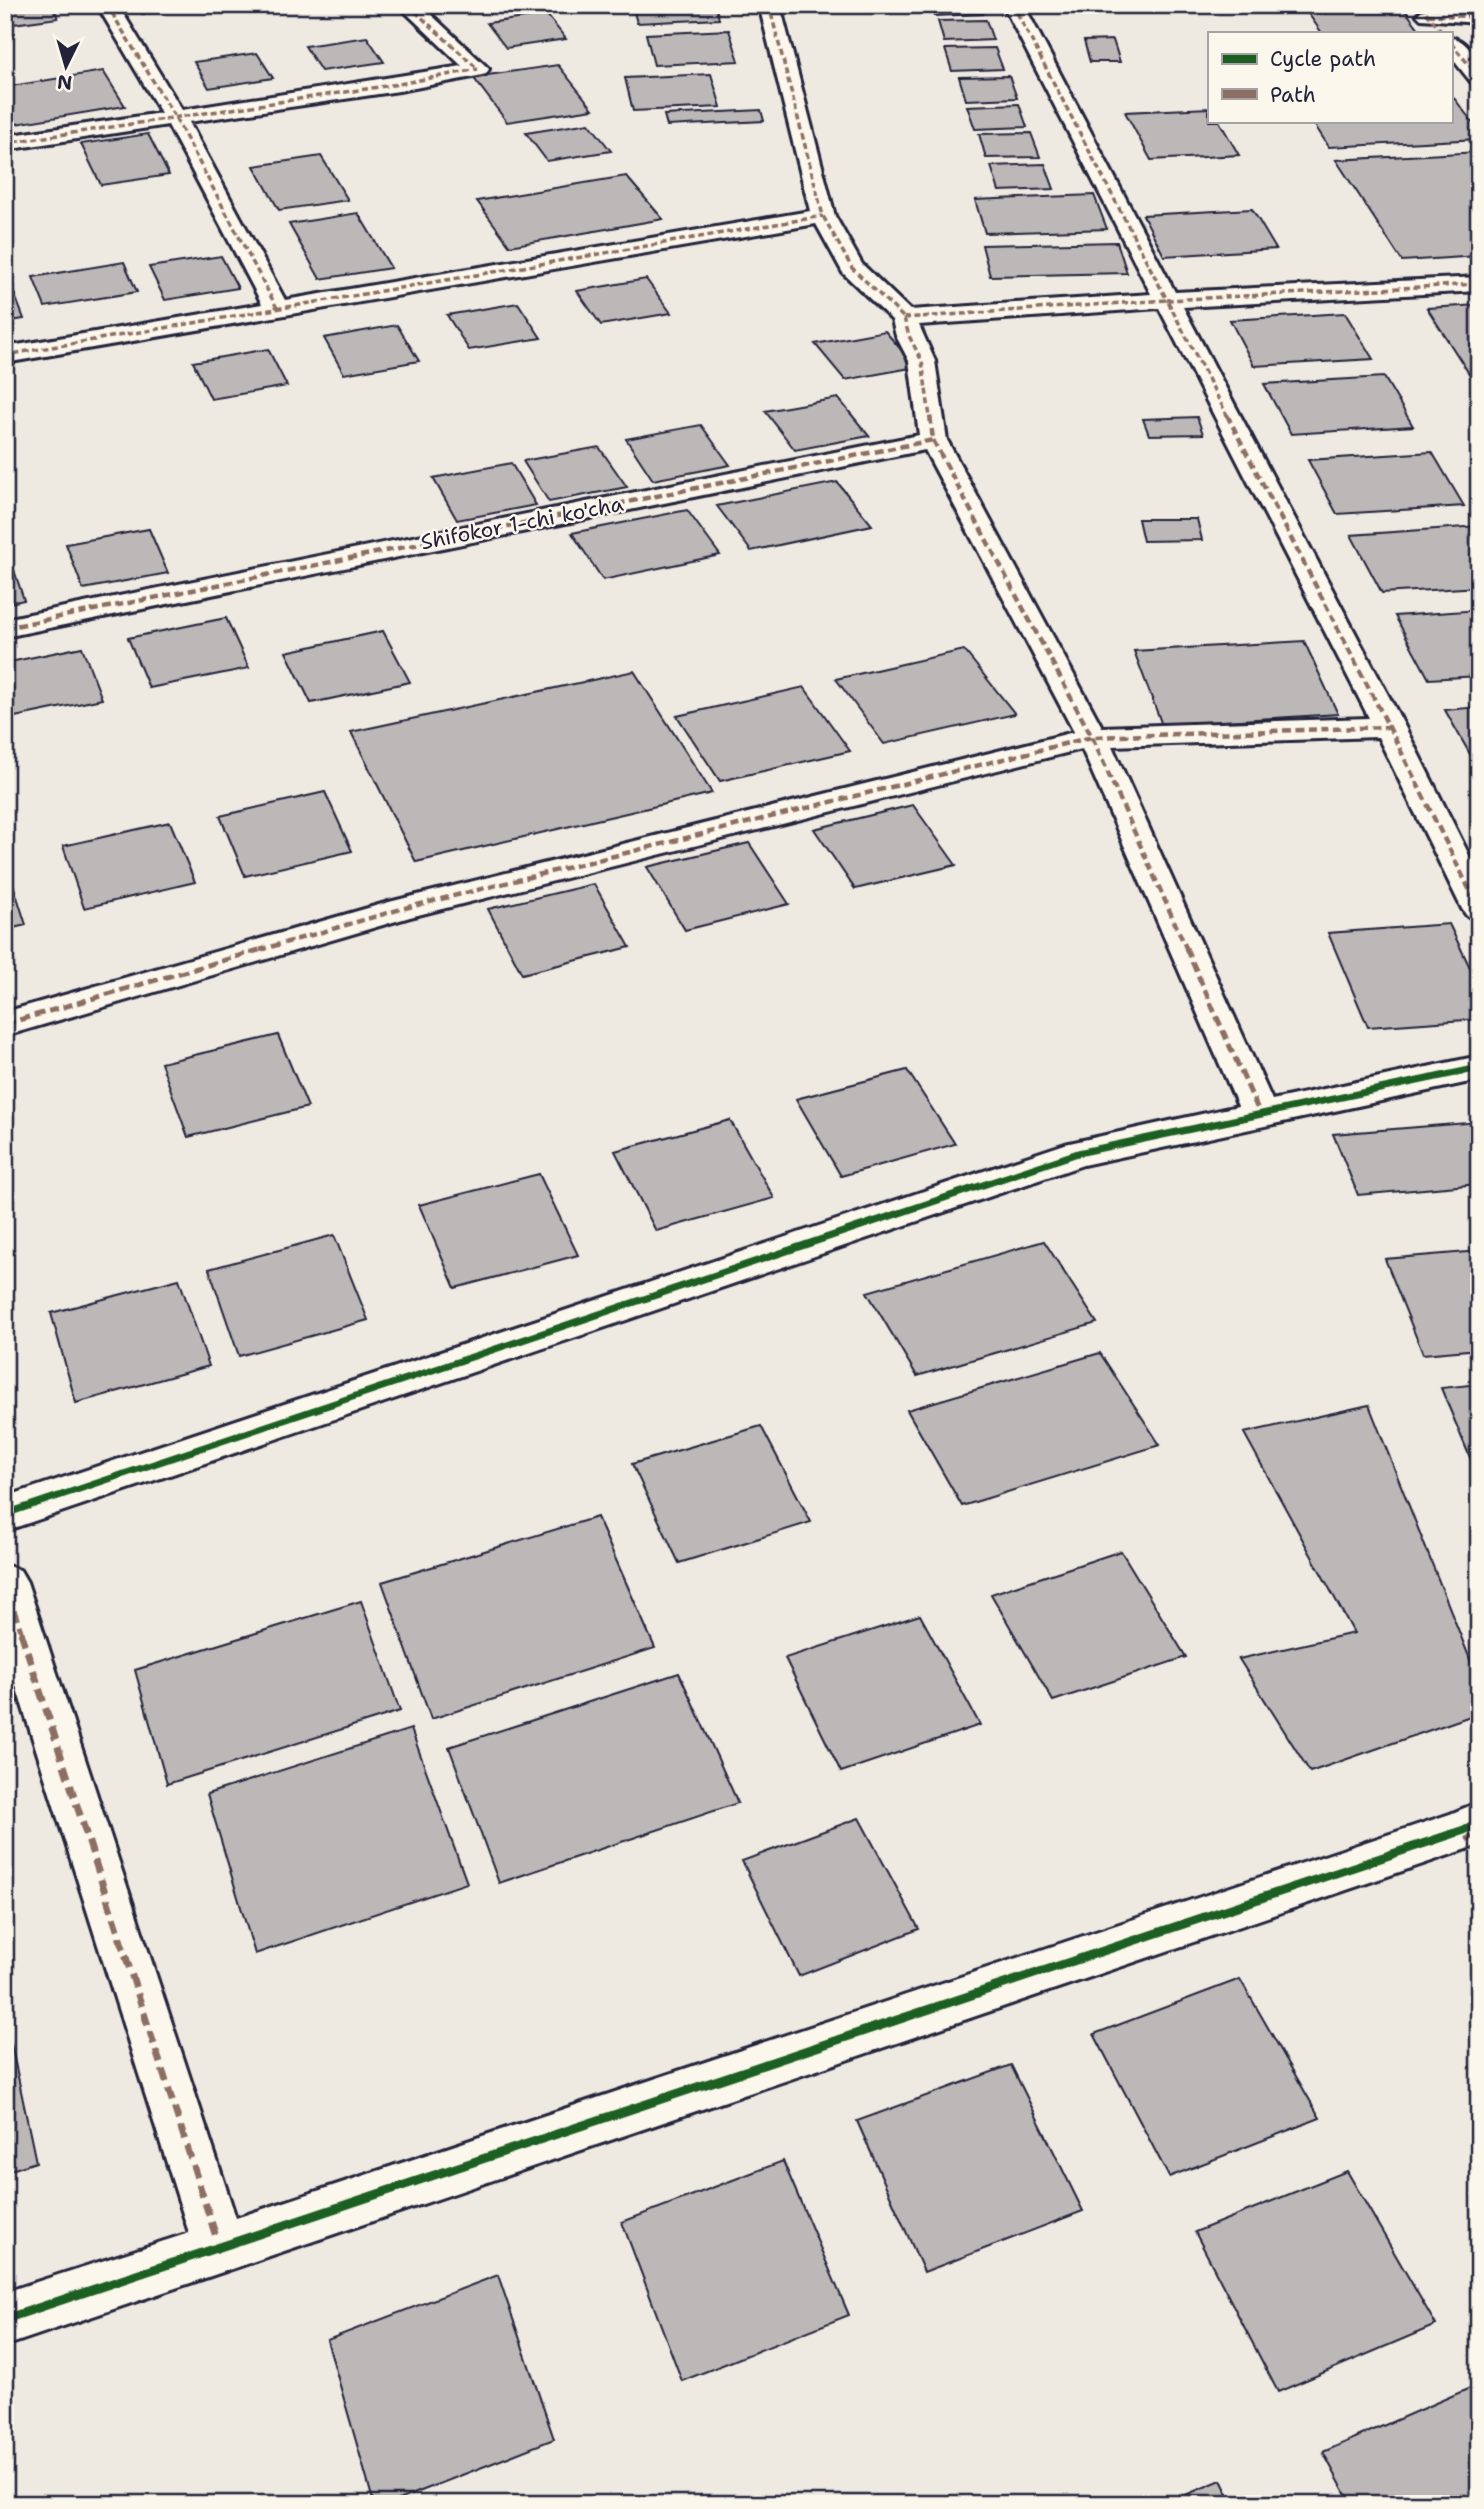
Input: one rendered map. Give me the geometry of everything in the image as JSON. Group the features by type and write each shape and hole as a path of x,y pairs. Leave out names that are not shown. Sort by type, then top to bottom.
{"street":[{"path":"107,5 175,117 277,308"},
{"path":"5,143 399,84 478,69 408,5"},
{"path":"769,5 823,216 852,268 907,327 922,361 933,440 1092,737 1260,1114"},
{"path":"1013,5 1389,727 1479,909"},
{"path":"1424,10 1479,17"},
{"path":"1424,10 1442,32"},
{"path":"1452,44 1479,78"},
{"path":"5,355 823,216"},
{"path":"907,327 1167,300 1479,284"},
{"name":"Shifokor 1-chi ko'cha","path":"5,628 933,440"},
{"path":"5,1024 401,909 1092,737 1389,727"},
{"path":"5,1514 1079,1153 1479,1068"},
{"path":"5,1582 220,2249"},
{"path":"5,2319 1474,1835"}],"building":[{"path":"5,5 52,5 58,18 5,25"},
{"path":"138,5 203,5 204,6 142,14"},
{"path":"632,5 715,5 719,19 637,23"},
{"path":"931,5 980,5 983,14 934,16"},
{"path":"1401,5 1421,32 1321,32 1305,9"},
{"path":"547,15 566,39 506,48 487,23"},
{"path":"986,20 993,40 944,42 938,21"},
{"path":"729,30 739,61 654,65 646,34"},
{"path":"367,37 384,62 321,71 305,46"},
{"path":"1113,40 1120,62 1090,62 1084,41"},
{"path":"995,48 1003,69 952,71 945,49"},
{"path":"257,53 273,78 209,88 194,62"},
{"path":"558,65 593,109 507,122 473,77"},
{"path":"103,71 125,106 16,124 5,104 5,87"},
{"path":"711,74 721,107 633,111 625,78"},
{"path":"1009,76 1017,98 966,100 959,77"},
{"path":"1452,95 1479,131 1479,139 1329,147 1313,122 1452,122"},
{"path":"1019,104 1027,127 975,129 967,106"},
{"path":"1208,108 1208,122 1220,122 1239,155 1151,160 1125,112"},
{"path":"761,110 764,121 667,126 664,115"},
{"path":"589,123 611,151 547,161 526,133"},
{"path":"1031,133 1040,157 986,158 979,134"},
{"path":"148,134 169,175 101,185 81,144"},
{"path":"1479,152 1479,256 1402,261 1336,160"},
{"path":"321,156 348,200 279,210 254,166"},
{"path":"1045,164 1054,189 999,191 991,166"},
{"path":"626,176 663,219 510,246 477,201"},
{"path":"1094,195 1107,229 985,233 975,200"},
{"path":"1252,209 1276,249 1164,256 1143,215"},
{"path":"358,213 391,268 320,279 289,224"},
{"path":"1117,242 1127,273 990,276 982,245"},
{"path":"221,256 238,288 165,300 149,267"},
{"path":"124,262 137,292 45,307 33,277"},
{"path":"646,279 671,313 601,325 577,291"},
{"path":"11,285 24,319 5,322 5,286"},
{"path":"518,303 541,338 469,350 447,315"},
{"path":"1479,305 1479,389 1427,308"},
{"path":"1345,313 1373,359 1254,366 1230,320"},
{"path":"397,325 419,361 344,374 324,338"},
{"path":"885,331 916,367 845,380 815,344"},
{"path":"268,349 287,386 211,399 193,362"},
{"path":"1384,377 1413,426 1291,434 1264,384"},
{"path":"838,398 869,436 795,450 765,411"},
{"path":"1197,417 1203,434 1149,435 1143,419"},
{"path":"701,425 730,465 653,480 626,439"},
{"path":"599,447 627,487 549,502 523,461"},
{"path":"1432,452 1464,506 1337,514 1308,460"},
{"path":"511,463 536,505 457,520 433,478"},
{"path":"837,482 872,525 751,551 717,506"},
{"path":"687,510 720,555 603,580 572,533"},
{"path":"1138,519 1197,519 1202,540 1143,541"},
{"path":"1479,526 1479,587 1382,593 1351,535"},
{"path":"149,529 168,573 83,589 66,544"},
{"path":"9,555 24,600 5,604 5,556"},
{"path":"1479,610 1479,676 1429,679 1395,616"},
{"path":"226,618 249,668 149,688 128,638"},
{"path":"383,631 410,682 311,703 286,652"},
{"path":"1304,641 1338,714 1162,725 1134,651"},
{"path":"82,647 102,699 5,719 5,663"},
{"path":"964,650 1015,714 884,744 836,679"},
{"path":"634,671 712,793 416,862 351,732"},
{"path":"804,687 850,751 720,781 677,716"},
{"path":"1479,707 1479,770 1445,710"},
{"path":"325,792 352,851 245,876 220,816"},
{"path":"913,805 956,865 855,889 814,829"},
{"path":"170,822 195,882 84,908 63,846"},
{"path":"749,843 789,904 685,930 647,867"},
{"path":"5,863 26,925 5,930"},
{"path":"594,884 630,947 522,974 488,909"},
{"path":"1449,924 1479,986 1479,1019 1368,1027 1328,933"},
{"path":"278,1035 308,1107 188,1137 161,1063"},
{"path":"907,1070 955,1144 841,1176 796,1099"},
{"path":"730,1120 774,1198 656,1231 615,1151"},
{"path":"1479,1122 1479,1184 1358,1195 1333,1134"},
{"path":"539,1174 578,1255 455,1288 419,1205"},
{"path":"334,1235 368,1320 239,1356 209,1269"},
{"path":"1044,1241 1097,1323 917,1376 867,1292"},
{"path":"1479,1251 1479,1349 1423,1354 1385,1259"},
{"path":"179,1279 209,1366 76,1403 51,1313"},
{"path":"1100,1353 1160,1445 962,1506 907,1410"},
{"path":"1479,1384 1479,1479 1441,1388"},
{"path":"1369,1405 1479,1682 1479,1713 1310,1772 1239,1659 1354,1633 1244,1433"},
{"path":"761,1426 811,1522 679,1563 632,1464"},
{"path":"597,1517 655,1648 431,1719 382,1582"},
{"path":"1121,1551 1186,1657 1053,1701 991,1594"},
{"path":"361,1601 400,1711 167,1784 135,1670"},
{"path":"920,1615 980,1725 841,1772 785,1658"},
{"path":"679,1673 738,1803 499,1883 449,1747"},
{"path":"411,1729 467,1883 255,1954 207,1794"},
{"path":"859,1818 919,1929 799,1976 742,1861"},
{"path":"1240,1979 1320,2118 1169,2177 1094,2034"},
{"path":"5,2020 36,2162 5,2172"},
{"path":"1011,2065 1083,2211 924,2272 857,2121"},
{"path":"783,2161 849,2315 682,2381 622,2222"},
{"path":"1347,2171 1436,2325 1278,2392 1195,2232"},
{"path":"498,2275 554,2439 388,2504 374,2504 327,2340"},
{"path":"1479,2384 1479,2504 1351,2504 1323,2452"},
{"path":"1221,2480 1233,2504 1164,2504"}],"marked path":[{"path":"107,5 175,117 277,308"},
{"path":"408,5 478,69"},
{"path":"769,5 823,216 852,268 904,318"},
{"path":"1013,5 1167,300 1479,284"},
{"path":"1420,5 1442,32"},
{"path":"1428,15 1479,17"},
{"path":"1452,44 1479,77"},
{"path":"5,143 399,84 478,69"},
{"path":"5,355 823,216"},
{"path":"904,318 1167,300 1389,727 1479,909"},
{"path":"5,628 933,440 922,361 909,336 904,318"},
{"path":"933,440 1092,737 1260,1114"},
{"path":"5,1024 401,909 1092,737 1389,727"},
{"path":"5,1582 220,2249"},
{"path":"1464,1830 1479,1853"}],"cycle path":[{"path":"5,1514 1078,1153 1479,1068"},
{"path":"5,2319 1464,1830 1479,1822"}]}
